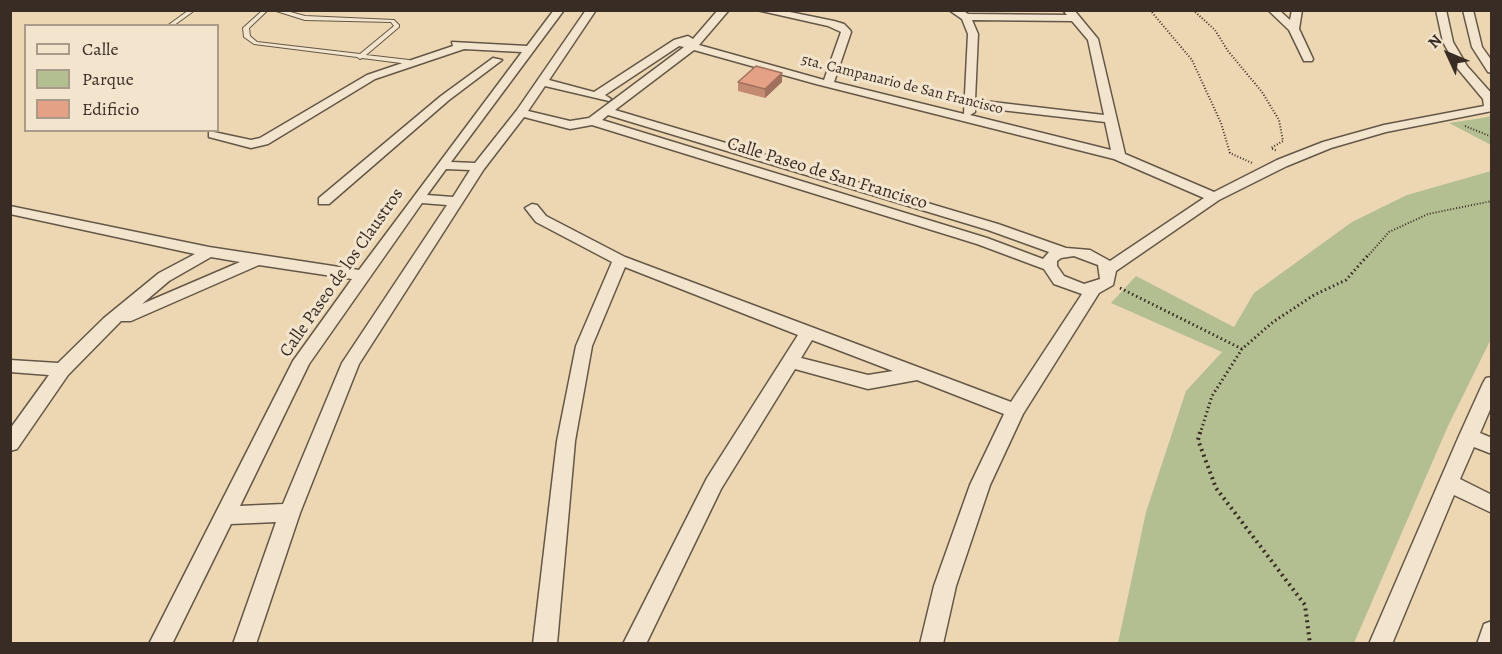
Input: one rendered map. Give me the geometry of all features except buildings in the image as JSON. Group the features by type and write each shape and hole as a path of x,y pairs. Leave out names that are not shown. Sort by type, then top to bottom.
{"street":[{"name":"Calle Paseo de los Claustros","path":"244,644 290,513 351,363 479,167 521,113 542,81 550,39 559,10"},
{"name":"Calle Paseo de los Claustros","path":"160,644 302,361 518,63 591,10"},
{"path":"521,113 564,124 578,125 592,121 695,41 724,10"},
{"path":"762,10 830,23 840,26 846,32 828,84"},
{"path":"954,10 966,16 1072,14 1093,39 1119,156"},
{"path":"1273,10 1294,29 1308,59"},
{"path":"1294,29 1296,10"},
{"path":"931,644 945,586 980,485 1014,411 1103,280 1103,262 1085,253 1056,254 1049,266 1059,280 1082,289 1103,280 1214,197 1282,163 1328,146 1438,117 1484,110 1491,105 1483,90 1462,68 1448,42 1441,10"},
{"path":"1468,10 1477,47 1491,70"},
{"path":"966,16 973,34 968,119"},
{"path":"213,134 251,144 264,141 371,77 410,62 462,46 550,39"},
{"name":"5ta. Campanario de San Francisco","path":"596,96 678,42 695,41 828,84 1119,156 1214,197"},
{"path":"462,46 475,54 518,63"},
{"path":"324,201 445,98 497,60"},
{"name":"Calle Paseo de San Francisco","path":"542,81 596,96 612,107 803,170 993,227 1064,252"},
{"path":"970,103 1110,119"},
{"name":"Calle Paseo de San Francisco","path":"592,121 982,241 1049,266"},
{"path":"442,165 479,167"},
{"path":"791,183 803,170"},
{"path":"418,199 457,201"},
{"path":"532,208 541,219 620,260 1014,411"},
{"path":"10,210 209,252 362,276"},
{"path":"10,444 62,370 110,322 164,277 209,252"},
{"path":"110,322 196,288 259,259"},
{"path":"545,644 566,441 584,346 620,260"},
{"path":"634,644 714,484 808,333"},
{"path":"792,362 868,382 917,374"},
{"path":"10,366 62,370"},
{"path":"1380,644 1491,383"},
{"path":"1468,436 1491,447"},
{"path":"1449,483 1491,505"},
{"path":"225,515 290,513"},
{"path":"1488,644 1491,632"}],"lane":[{"path":"172,24 193,10"},
{"path":"266,10 246,28 247,37 256,43 410,62"},
{"path":"275,10 305,18 392,21 397,26 360,57"}],"path":[{"path":"1149,10 1181,44 1192,60 1221,123 1230,153 1252,163"},
{"path":"1193,10 1215,30 1228,51 1262,92 1279,120 1283,141 1271,148 1281,153 1272,158"},
{"path":"1310,644 1305,605 1216,488 1198,440 1212,396 1242,349 1273,322 1314,295 1346,280 1389,232 1428,214 1491,201"},
{"path":"1103,280 1242,349"}],"green space":[{"path":"1491,116 1491,145 1449,123 1482,118"},
{"path":"1491,171 1491,339 1448,426 1354,643 1118,643 1146,512 1186,391 1222,352 1111,303 1136,276 1234,327 1254,293 1352,222 1407,195"}]}
